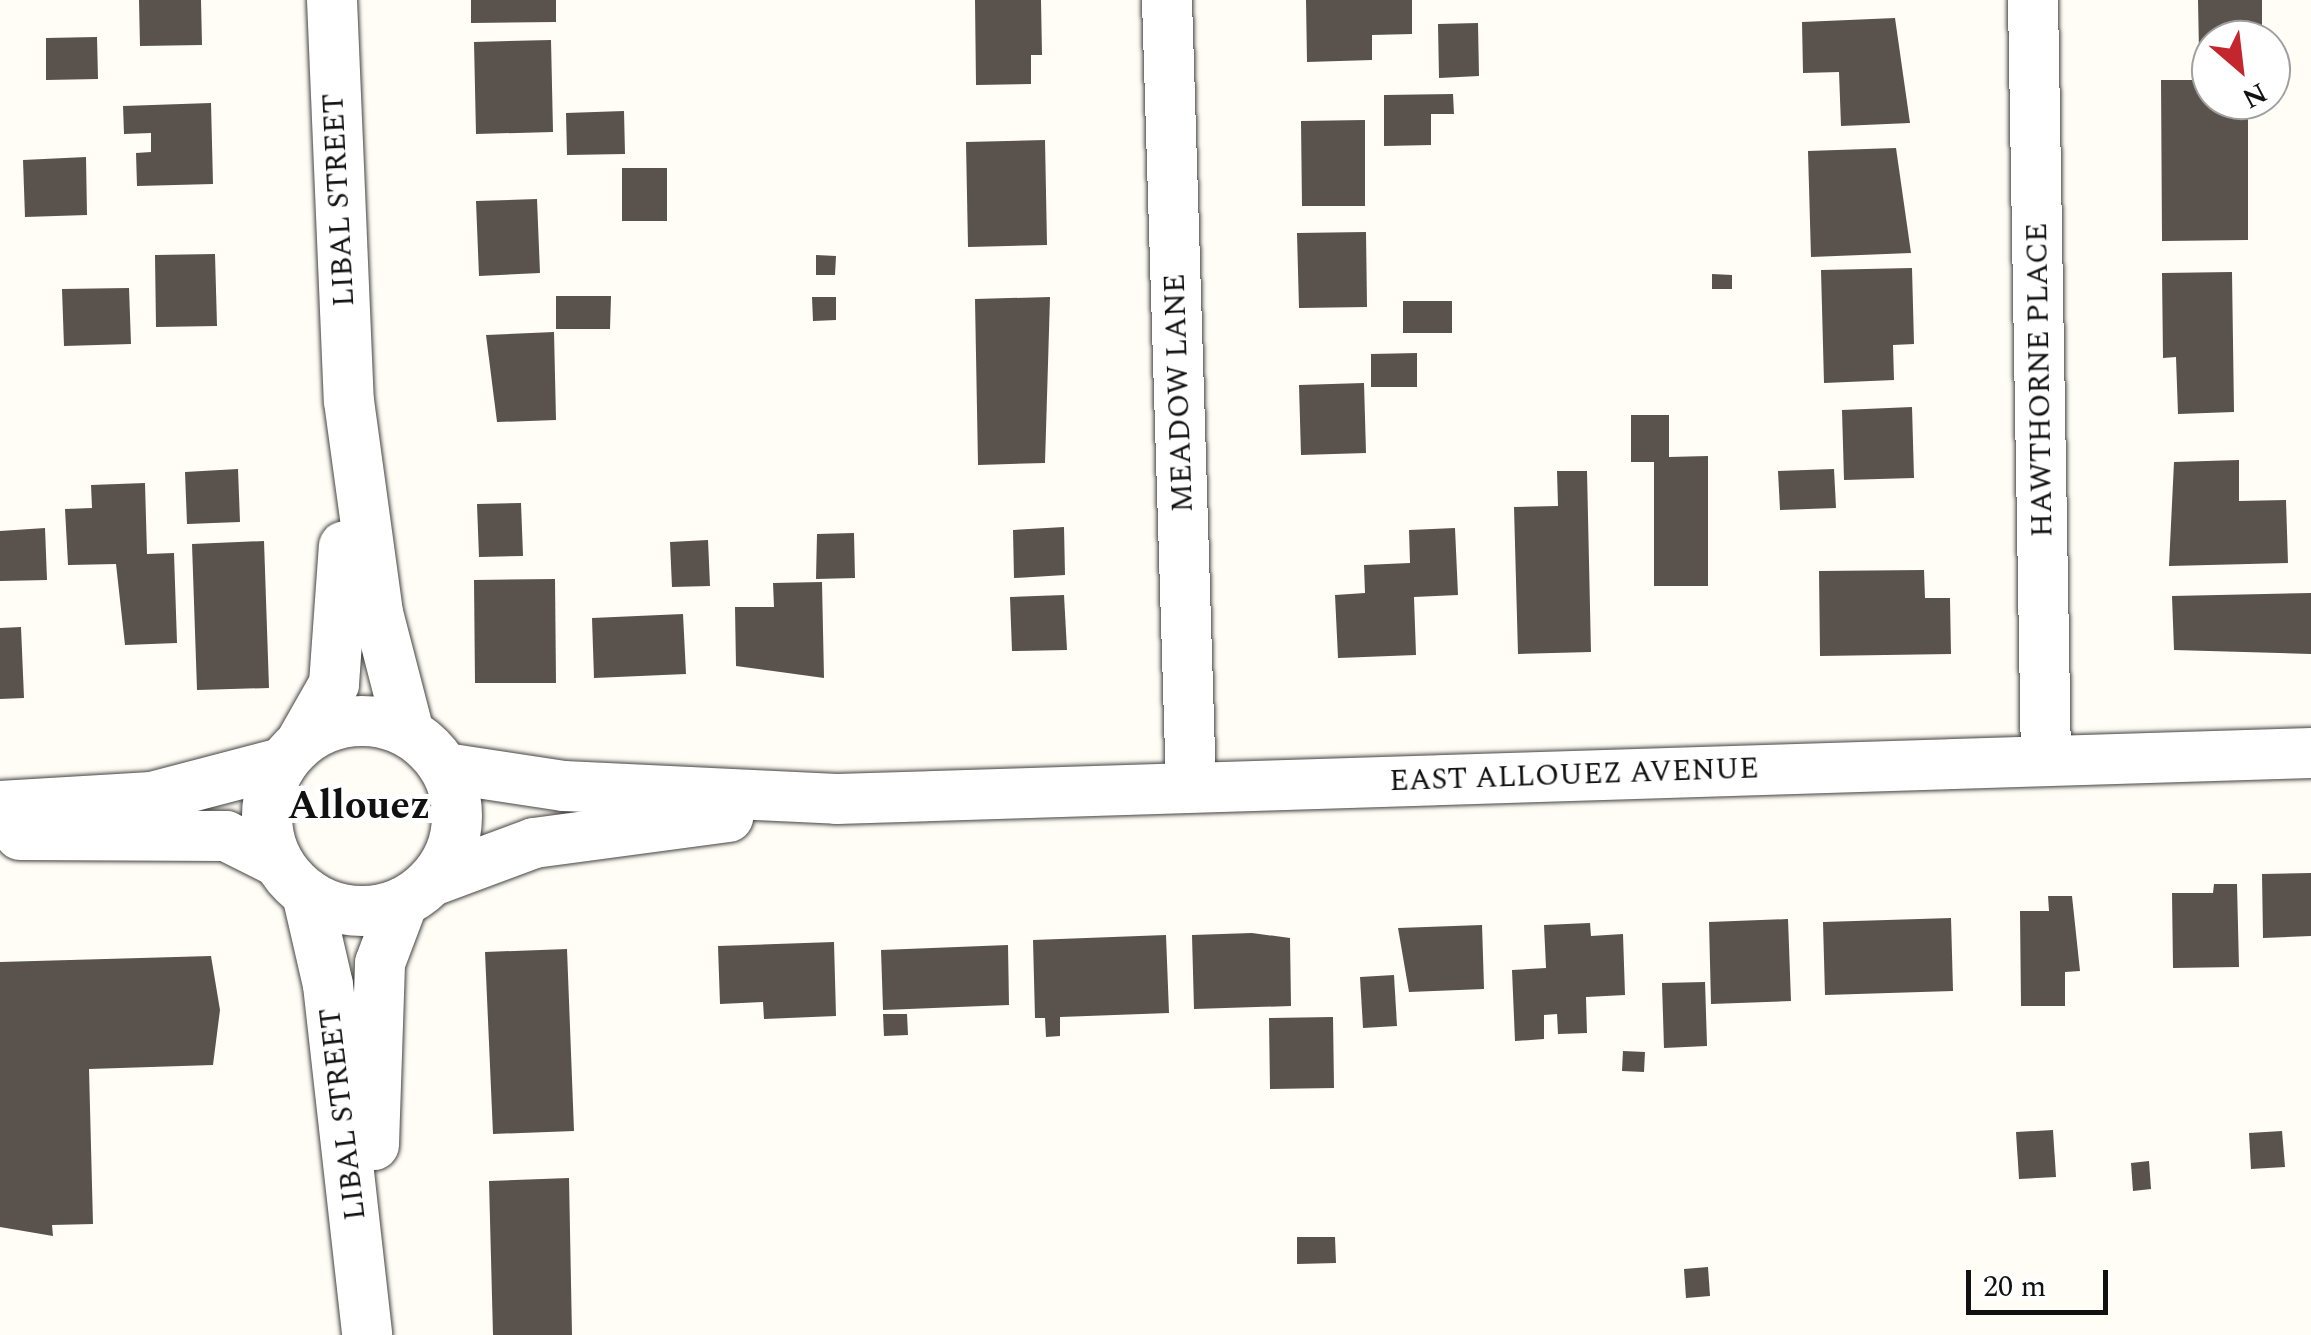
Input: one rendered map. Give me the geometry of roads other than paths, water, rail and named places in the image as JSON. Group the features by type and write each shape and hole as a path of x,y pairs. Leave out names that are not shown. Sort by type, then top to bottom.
{"street":[{"name":"LIBAL STREET","path":"332,0 349,401 378,612 410,733"},
{"name":"MEADOW LANE","path":"1168,0 1191,786"},
{"name":"HAWTHORNE PLACE","path":"2033,0 2046,761"},
{"name":"LIBAL STREET","path":"292,752 334,684 349,401"},
{"path":"0,806 152,797 292,752 354,720 410,733 445,768 457,827 417,892 338,908 226,836 0,835"},
{"path":"292,752 266,813 293,878"},
{"name":"EAST ALLOUEZ AVENUE","path":"445,768 564,786 837,799 2311,753"},
{"name":"EAST ALLOUEZ AVENUE","path":"417,892 534,843 837,799"},
{"name":"LIBAL STREET","path":"293,878 328,984 368,1335"},
{"name":"LIBAL STREET","path":"368,1335 380,963 417,892"}],"district":[{"name":"Allouez","path":"359,807"}]}
